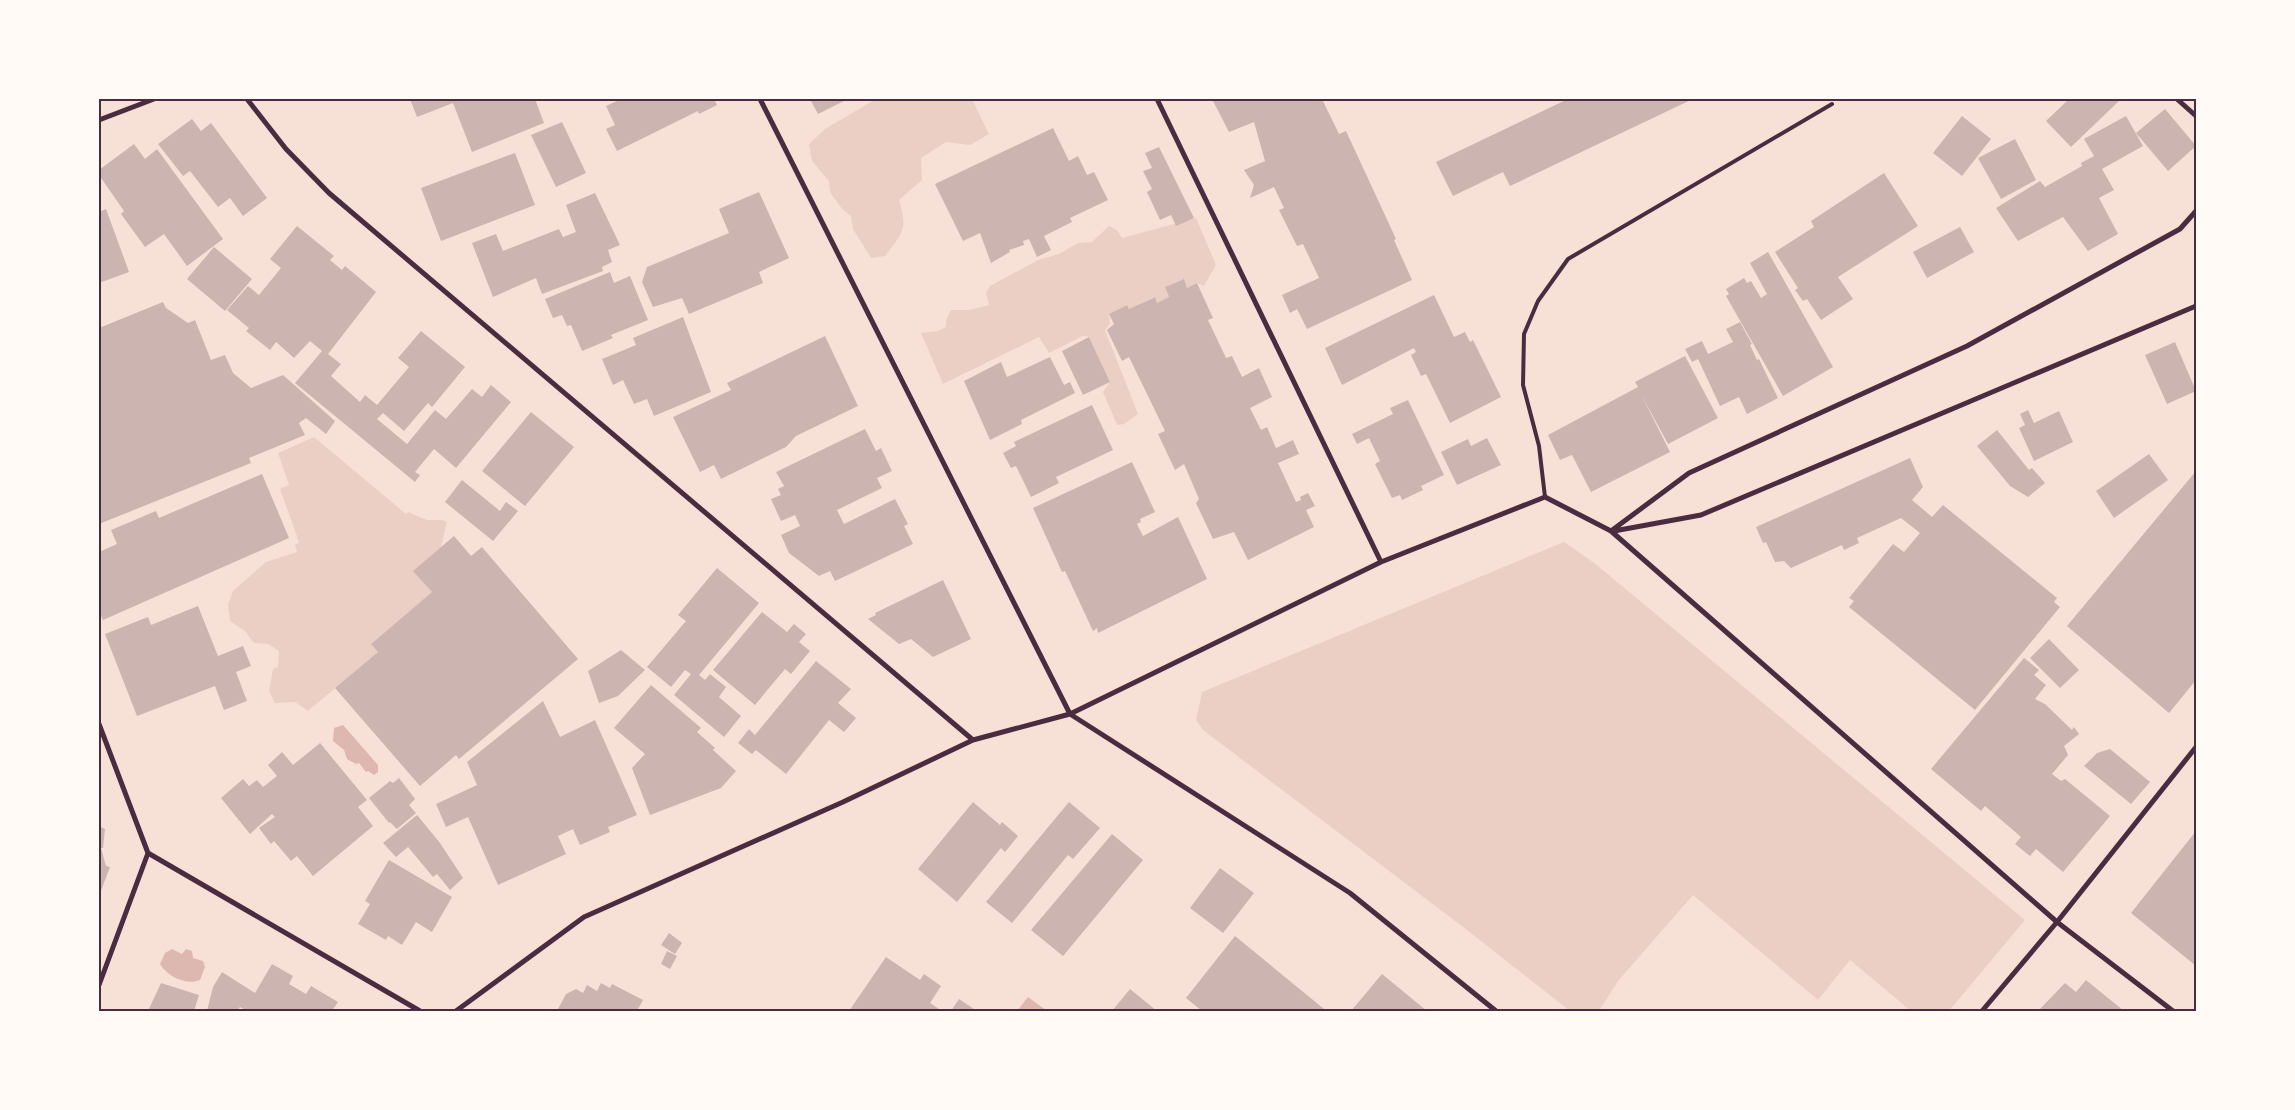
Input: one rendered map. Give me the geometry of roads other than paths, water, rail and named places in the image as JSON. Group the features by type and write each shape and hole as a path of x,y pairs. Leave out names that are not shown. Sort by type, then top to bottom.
{"street":[{"path":"99,120 154,99"},
{"path":"247,99 286,149 329,193 973,740"},
{"path":"760,99 1070,714 1350,893 1496,1011"},
{"path":"1157,99 1381,562"},
{"path":"2177,99 2196,116"},
{"path":"1611,531 1690,473 1967,346 2180,229 2196,211"},
{"path":"1611,531 1701,515 2196,306"},
{"path":"456,1011 584,917 843,802 973,740 1070,714 1381,562 1544,497 1611,531 2057,922 2173,1011"},
{"path":"99,724 148,853 420,1011"},
{"path":"1982,1011 2057,922 2196,747"},
{"path":"99,985 148,853"}],"lane":[{"path":"1544,497 1539,446 1523,385 1524,334 1543,294 1568,259 1832,104"}]}
